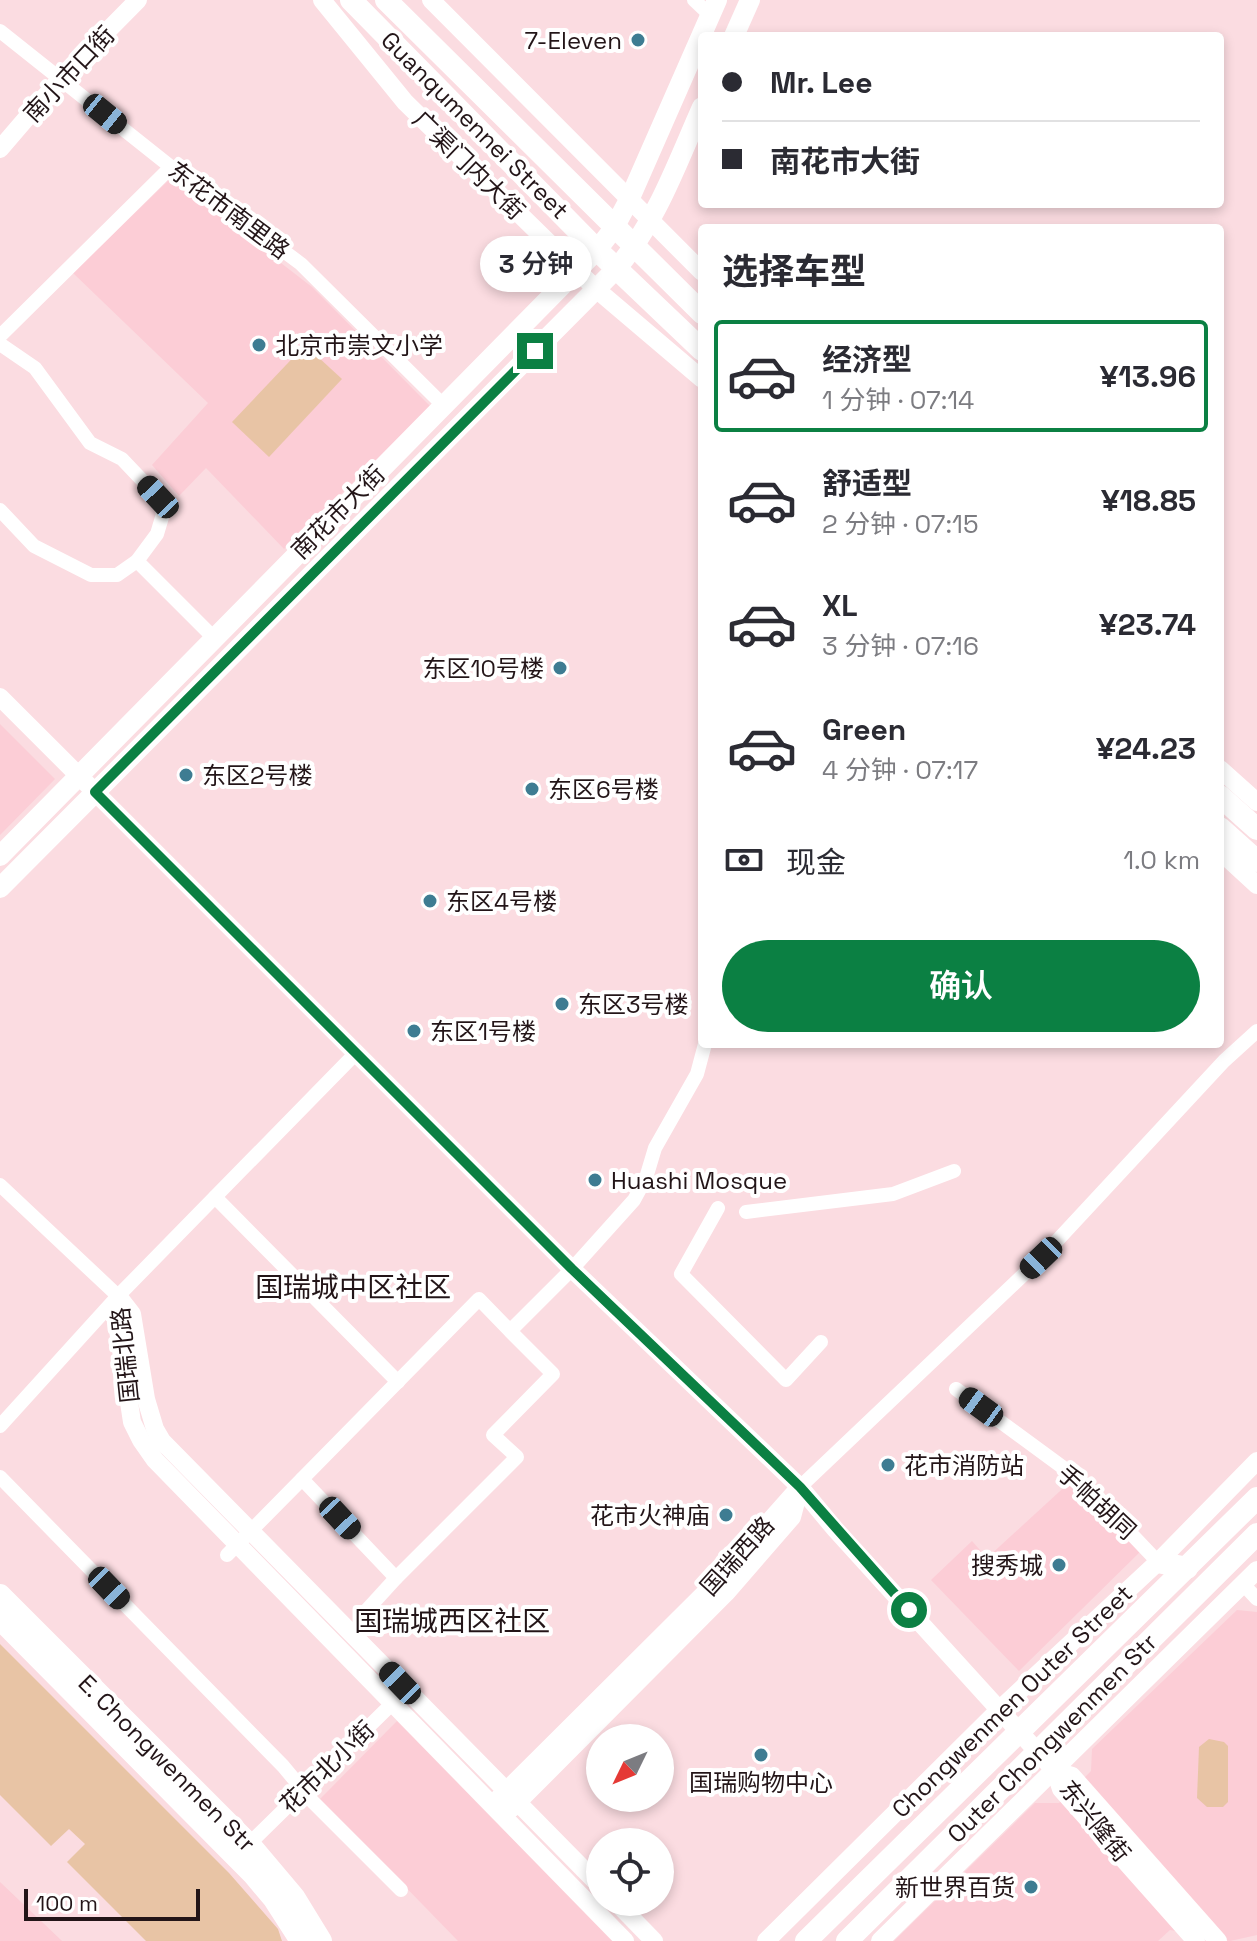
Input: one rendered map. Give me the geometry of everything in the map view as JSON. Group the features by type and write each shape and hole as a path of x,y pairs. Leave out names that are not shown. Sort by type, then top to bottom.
{"main road":[{"path":"331,0 381,31"},
{"name":"Guanqumennei Street","path":"351,0 597,250 698,346"},
{"path":"386,0 698,309"},
{"path":"736,32 750,0"},
{"name":"南花市大街","path":"703,32 714,8"},
{"name":"南花市大街","path":"0,856 597,250 614,228 630,198 698,44"},
{"name":"南花市大街","path":"0,888 617,268 652,219 698,116"},
{"path":"1224,800 1257,829"},
{"path":"1224,832 1257,861"},
{"name":"Chongwenmen Outer Street","path":"1019,1731 1257,1498"},
{"name":"Outer Chongwenmen Str","path":"847,1941 1257,1534"},
{"path":"1158,1562 1187,1568"},
{"name":"E. Chongwenmen Str","path":"0,1595 249,1844 294,1897 321,1941"},
{"path":"0,1619 253,1874 274,1899 301,1941"},
{"name":"Outer Chongwenmen Str","path":"806,1941 1019,1731"}],"street":[{"name":"南小市口街","path":"0,149 60,79 138,0"},
{"name":"广渠门内大街","path":"322,0 405,102 596,289 698,376"},
{"path":"431,0 698,268"},
{"path":"694,0 714,8"},
{"name":"东花市南里路","path":"0,31 171,167 301,264 443,405"},
{"path":"0,336 171,167"},
{"path":"0,344 35,368 90,443 122,459 158,497 163,514 157,534 137,561 117,575 91,575 34,546 0,510"},
{"path":"137,561 214,638"},
{"path":"0,697 572,1269 800,1487 1055,1771"},
{"path":"1224,773 1257,802"},
{"path":"1224,855 1257,885"},
{"path":"800,1487 1041,1258 1224,1061 1257,1031"},
{"path":"510,1331 572,1269 634,1200 646,1178 655,1148 697,1074 704,1048"},
{"path":"0,1426 118,1296 357,1052"},
{"path":"746,1212 893,1194 954,1171"},
{"path":"0,1185 118,1296"},
{"path":"215,1197 398,1382"},
{"path":"718,1208 681,1274 786,1380 821,1342"},
{"name":"国瑞北路","path":"118,1296 132,1314 146,1399 162,1441 586,1872"},
{"name":"国瑞北路","path":"118,1296 118,1330 132,1422 163,1469 232,1550 399,1698 498,1811 625,1941"},
{"path":"232,1550 479,1299 553,1374 493,1435 517,1457 365,1612"},
{"name":"手帕胡同","path":"956,1389 1080,1480 1158,1562"},
{"name":"Chongwenmen Outer Street","path":"766,1941 1000,1709 1158,1562 1257,1461"},
{"path":"0,1477 273,1754 401,1890"},
{"path":"302,1479 396,1578"},
{"name":"国瑞西路","path":"498,1811 726,1593 792,1517 800,1487"},
{"path":"880,1941 1257,1570"},
{"path":"1243,1584 1257,1599"},
{"name":"花市北小街","path":"249,1844 399,1698"},
{"name":"东兴隆街","path":"1055,1771 1061,1789 1190,1938"},
{"name":"东兴隆街","path":"1055,1771 1072,1776 1218,1941"},
{"path":"630,1916 654,1941"}],"shaded area":[{"name":"北京市崇文小学","path":"171,178 312,287 431,407 284,549 206,468 179,496 152,465 208,403 73,273"},
{"path":"305,345 342,379 269,457 232,422"},
{"path":"0,724 55,779 0,835"},
{"name":"搜秀城","path":"1071,1481 1142,1550 1019,1671 931,1580 972,1541 987,1558"},
{"name":"新世界百货","path":"1237,1610 1257,1612 1257,1935 1230,1941 1170,1930 1158,1941 894,1941 1035,1803 1059,1803 1091,1771 1092,1749"},
{"path":"0,1644 229,1873 278,1929 282,1941 146,1941 67,1862 85,1844 69,1829 51,1846 0,1795"},
{"path":"397,1721 612,1941 458,1941 320,1799"},
{"path":"1209,1739 1228,1746 1228,1802 1223,1807 1207,1807 1197,1798 1199,1747"},
{"path":"0,1882 62,1941 0,1941"}],"place":[{"name":"7-Eleven","path":"638,40"},
{"name":"北京市崇文小学","path":"259,345"},
{"name":"东区10号楼","path":"560,668"},
{"name":"东区2号楼","path":"186,775"},
{"name":"东区6号楼","path":"532,789"},
{"name":"东区4号楼","path":"430,901"},
{"name":"东区3号楼","path":"562,1004"},
{"name":"东区1号楼","path":"414,1031"},
{"name":"Huashi Mosque","path":"595,1180"},
{"name":"花市消防站","path":"888,1465"},
{"name":"花市火神庙","path":"726,1515"},
{"name":"搜秀城","path":"1059,1565"},
{"name":"国瑞购物中心","path":"761,1755"},
{"name":"新世界百货","path":"1031,1887"}],"district":[{"name":"国瑞城中区社区","path":"353,1287"},
{"name":"国瑞城西区社区","path":"452,1621"}],"route":[{"path":"535,351 95,792 572,1269 800,1487 909,1610"}]}
